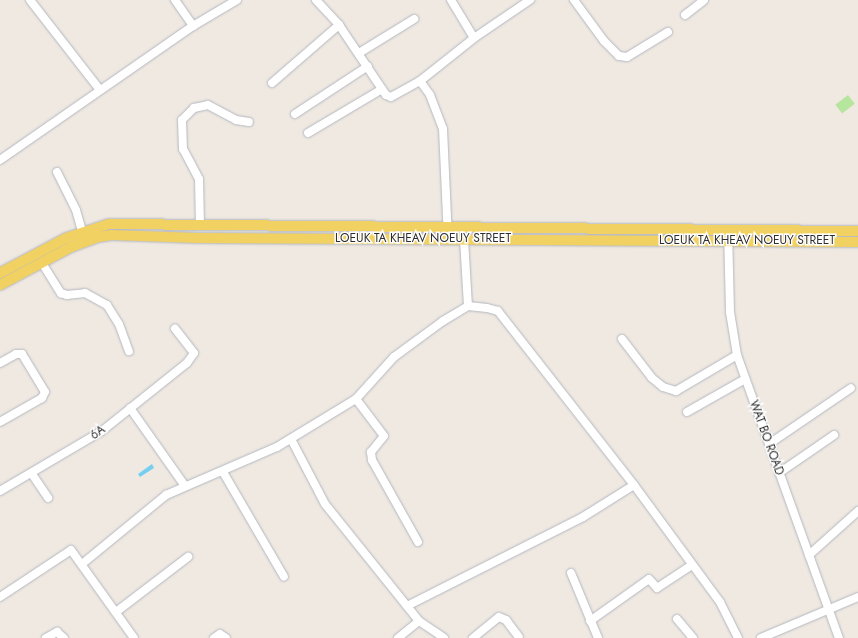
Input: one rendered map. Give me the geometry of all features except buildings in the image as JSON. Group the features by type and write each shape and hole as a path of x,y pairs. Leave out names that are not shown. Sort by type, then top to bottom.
{"main road":[{"name":"LOEUK TA KHEAV NOEUY STREET","path":"0,273 82,231 109,224 447,228 858,230"},
{"name":"LOEUK TA KHEAV NOEUY STREET","path":"0,285 84,242 112,236 858,242"}],"street":[{"path":"30,0 100,90"},
{"path":"175,0 193,26"},
{"path":"0,160 193,26 237,0"},
{"path":"316,0 339,25 368,66 382,89 391,97 420,81 474,38 530,0"},
{"path":"451,0 474,38"},
{"path":"574,0 604,41 619,56 627,57 668,32"},
{"path":"685,15 704,0"},
{"path":"359,53 414,18"},
{"path":"272,83 339,25"},
{"path":"295,114 368,66"},
{"path":"420,81 430,95 443,128 448,239"},
{"path":"308,133 382,89"},
{"path":"200,226 199,179 183,149 182,120 194,108 208,105 231,118 249,122"},
{"path":"57,172 76,210 82,231"},
{"name":"WAT BO ROAD","path":"728,230 730,312 737,355 839,638"},
{"path":"464,239 468,306"},
{"path":"42,263 61,293 67,295 85,293 107,305 119,324 129,351"},
{"path":"82,564 151,505 185,486 223,472 291,439 356,399 394,357 468,306 498,311 634,485 692,566 720,602 738,638"},
{"name":"6A","path":"0,491 32,474 102,431 187,363 194,354 175,329"},
{"path":"622,339 652,378 663,387 676,391 737,355"},
{"path":"0,363 16,354 22,354 45,392 42,398 0,422"},
{"path":"687,412 745,379"},
{"path":"769,444 852,388"},
{"path":"356,399 384,436 371,452 372,460 418,542"},
{"path":"130,408 185,486"},
{"path":"779,473 834,434"},
{"path":"291,439 325,504 419,621 444,638"},
{"path":"223,472 284,577"},
{"path":"32,474 48,498"},
{"path":"407,606 583,517 634,485"},
{"path":"809,555 858,511"},
{"path":"0,598 68,550 74,552 134,638"},
{"path":"116,612 188,557"},
{"path":"590,620 649,579 657,588 692,566"},
{"path":"571,573 597,638"},
{"path":"761,638 858,597"},
{"path":"473,638 499,617 506,620 519,637"},
{"path":"677,620 691,638"},
{"path":"398,638 419,621"},
{"path":"46,638 57,632 64,638"},
{"path":"214,638 220,634 226,638"}],"green space":[{"path":"848,95 855,104 842,114 835,105"}],"water":[{"path":"152,464 154,468 140,477 138,474"}]}
